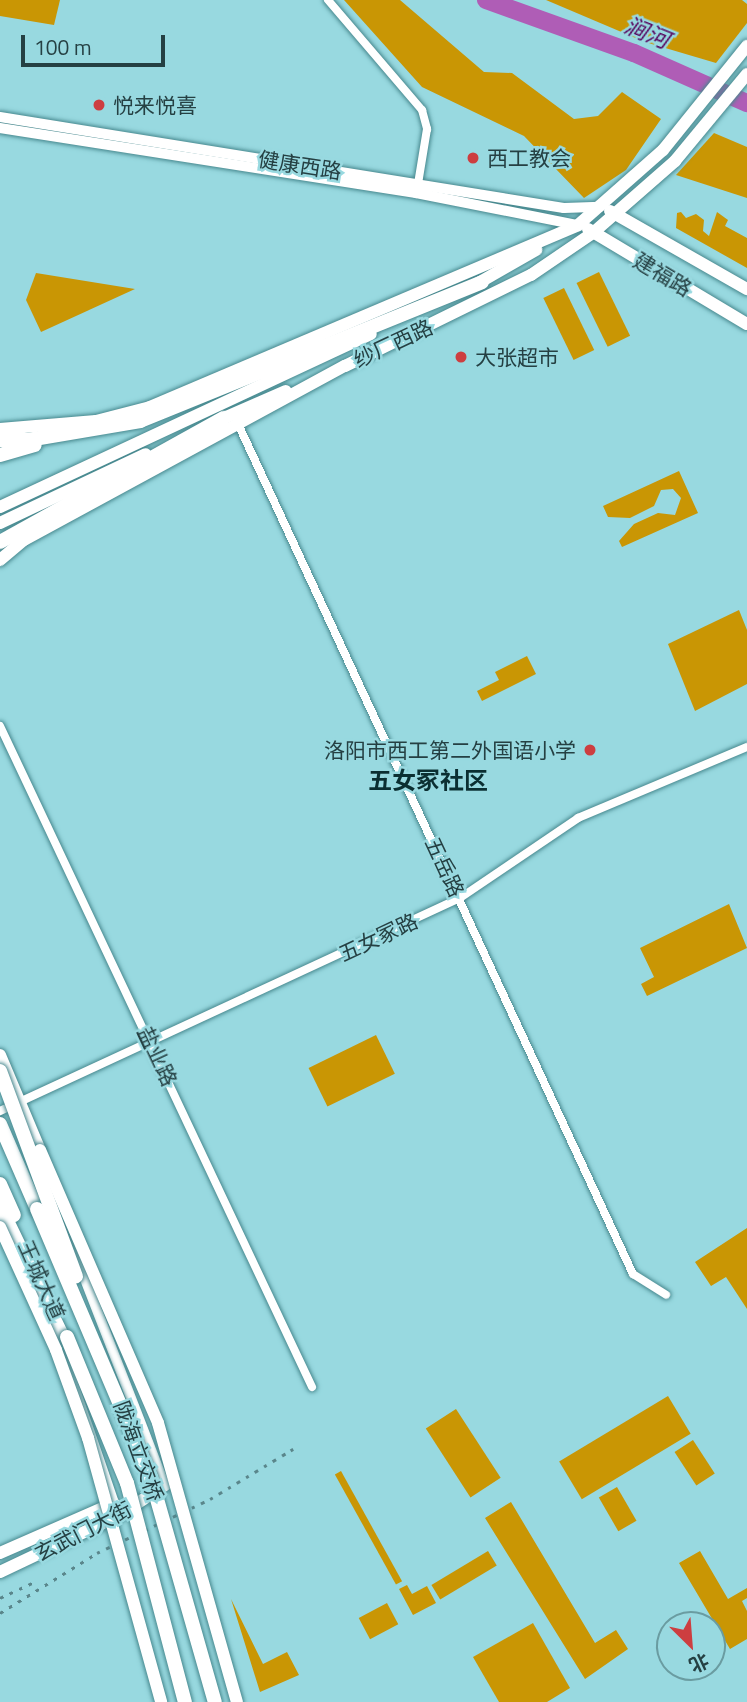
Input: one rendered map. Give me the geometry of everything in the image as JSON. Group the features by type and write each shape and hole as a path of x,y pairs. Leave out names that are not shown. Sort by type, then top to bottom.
{"highway":[{"path":"0,455 111,428 180,407 482,282"},
{"path":"0,542 224,418"},
{"path":"0,440 111,428"},
{"path":"0,1071 130,1422"},
{"name":"王城大道","path":"0,1124 37,1209"},
{"name":"王城大道","path":"0,1184 67,1337"},
{"path":"0,1206 97,1407"},
{"name":"陇海立交桥","path":"37,1209 130,1422 172,1542 215,1702"},
{"name":"陇海立交桥","path":"67,1337 97,1407 147,1547 182,1702"},
{"path":"203,1660 222,1702"}],"main road":[{"name":"纱厂西路","path":"0,429 96,421 150,407 578,225 663,150 747,46"},
{"name":"纱厂西路","path":"0,561 24,540 239,426 345,366 500,293 594,232 675,161 747,74"},
{"name":"建福路","path":"600,207 618,213 747,289"},
{"name":"建福路","path":"578,225 747,324"},
{"path":"0,507 482,282 578,225"},
{"path":"0,523 224,418 345,366"},
{"path":"0,1055 158,1423 237,1702"},
{"path":"0,1227 56,1350 88,1438 161,1702"},
{"name":"玄武门大街","path":"0,1572 118,1516 165,1485"},
{"name":"玄武门大街","path":"0,1553 114,1503"}],"street":[{"path":"328,0 422,110 427,129 417,188"},
{"name":"健康西路","path":"0,117 417,188 578,225"},
{"name":"健康西路","path":"0,128 564,208 600,207"},
{"name":"五岳路","path":"239,426 633,1274 666,1295"},
{"name":"盐业路","path":"0,726 152,1042 312,1387"},
{"name":"五女冢路","path":"0,1111 460,898 578,818 747,747"},
{"path":"19,1102 165,1485"},
{"path":"0,1214 76,1382 114,1503"}],"shaded area":[{"path":"0,0 60,0 54,25 0,16"},
{"path":"344,0 400,0 484,72 512,73 574,119 598,116 622,92 661,119 626,170 584,198 524,136 422,87"},
{"path":"546,0 742,0 747,4 747,23 716,63 645,42"},
{"path":"714,133 747,147 747,198 676,175"},
{"path":"681,212 686,218 696,214 704,220 703,231 709,236 717,212 728,220 725,226 747,238 747,268 676,228 677,213"},
{"path":"599,272 630,336 608,347 577,283"},
{"path":"36,273 135,289 41,332 26,300"},
{"path":"564,288 594,350 574,360 543,298"},
{"path":"679,471 698,513 622,547 619,541 634,524 658,513 675,515 681,498 673,489 661,490 654,506 630,518 608,517 603,506"},
{"path":"739,610 747,630 747,684 695,711 668,644"},
{"path":"527,656 536,674 482,701 477,691 499,680 495,672"},
{"path":"729,904 747,948 647,996 641,984 654,977 640,948"},
{"path":"376,1035 395,1074 327,1107 309,1068"},
{"path":"747,1228 747,1309 726,1277 711,1286 695,1262"},
{"path":"668,1396 691,1434 582,1499 559,1461"},
{"path":"456,1409 501,1478 470,1497 426,1429"},
{"path":"693,1440 715,1474 696,1486 675,1452"},
{"path":"341,1471 402,1581 396,1585 335,1474"},
{"path":"617,1487 636,1521 618,1531 599,1498"},
{"path":"511,1502 595,1643 616,1630 628,1649 585,1679 485,1518"},
{"path":"488,1551 497,1566 440,1600 431,1585"},
{"path":"700,1551 728,1599 747,1588 747,1598 742,1601 747,1611 747,1639 730,1649 726,1642 726,1611 707,1611 679,1563"},
{"path":"407,1585 412,1594 427,1586 436,1603 413,1615 399,1589"},
{"path":"231,1599 263,1664 287,1652 299,1675 260,1692"},
{"path":"387,1603 398,1624 370,1639 359,1618"},
{"path":"533,1623 570,1688 547,1702 499,1702 473,1657"}],"waterway":[{"name":"涧河","path":"486,0 634,53 747,103"}],"railway":[{"path":"0,1613 97,1553 210,1499 293,1449"},
{"path":"0,1598 34,1582"}],"place":[{"name":"悦来悦喜","path":"99,105"},
{"name":"西工教会","path":"473,158"},
{"name":"大张超市","path":"461,357"},
{"name":"洛阳市西工第二外国语小学","path":"590,750"}],"district":[{"name":"五女冢社区","path":"428,781"}]}
